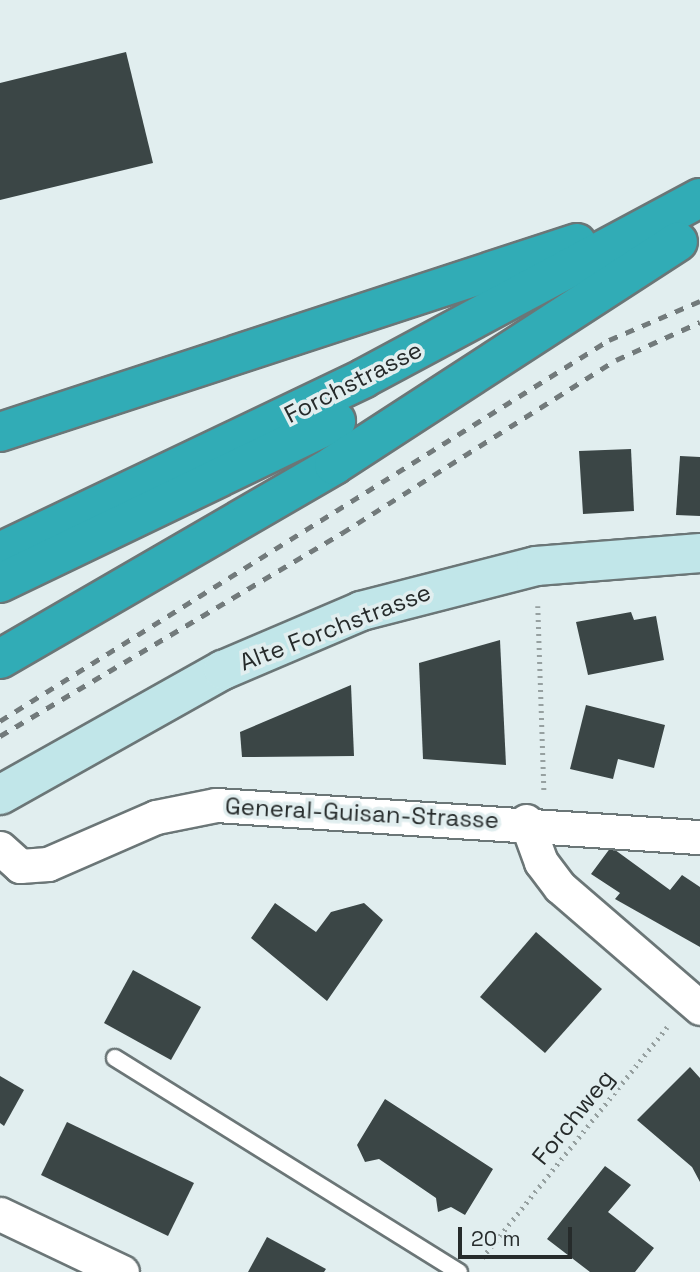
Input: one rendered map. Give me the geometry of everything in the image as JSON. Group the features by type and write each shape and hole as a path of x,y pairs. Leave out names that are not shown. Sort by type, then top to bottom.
{"highway":[{"path":"0,432 691,219"},
{"path":"0,659 334,466 691,219"},
{"name":"Forchstrasse","path":"0,552 691,219"},
{"name":"Forchstrasse","path":"0,583 380,399 691,219"}],"street":[{"name":"Alte Forchstrasse","path":"0,794 222,670 362,611 536,566 700,554"},
{"name":"General-Guisan-Strasse","path":"0,848 20,866 48,864 156,817 216,805 536,822 700,837"},
{"path":"536,822 541,862 560,887 695,1004"},
{"path":"0,1214 122,1272"}],"lane":[{"path":"115,1058 459,1272"}],"path":[{"path":"536,566 536,822"},
{"name":"Forchweg","path":"479,1262 695,1004"}],"building":[{"path":"126,52 153,163 0,200 0,83"},
{"path":"631,449 634,511 583,514 579,451"},
{"path":"680,456 700,457 700,516 676,515"},
{"path":"631,612 634,620 656,616 664,660 588,675 576,622"},
{"path":"500,640 506,765 423,759 419,663"},
{"path":"351,685 354,756 242,757 240,732"},
{"path":"586,705 665,725 654,768 618,759 613,779 570,769"},
{"path":"611,847 670,890 682,875 700,887 700,947 615,899 620,893 591,874"},
{"path":"275,903 316,932 331,912 364,903 383,920 327,1001 251,938"},
{"path":"536,932 602,989 545,1053 480,997"},
{"path":"133,970 201,1007 171,1060 104,1023"},
{"path":"690,1067 700,1078 700,1182 692,1167 637,1120"},
{"path":"0,1076 24,1090 4,1126 0,1123"},
{"path":"385,1099 493,1169 465,1215 451,1207 438,1212 436,1198 379,1159 365,1162 357,1145"},
{"path":"67,1122 194,1183 168,1236 41,1175"},
{"path":"605,1166 631,1185 608,1212 654,1248 635,1272 590,1272 547,1239"},
{"path":"267,1237 326,1269 324,1272 248,1272"}],"railway":[{"path":"0,721 609,340 700,301"},
{"path":"0,736 342,533 616,360 700,322"}]}
